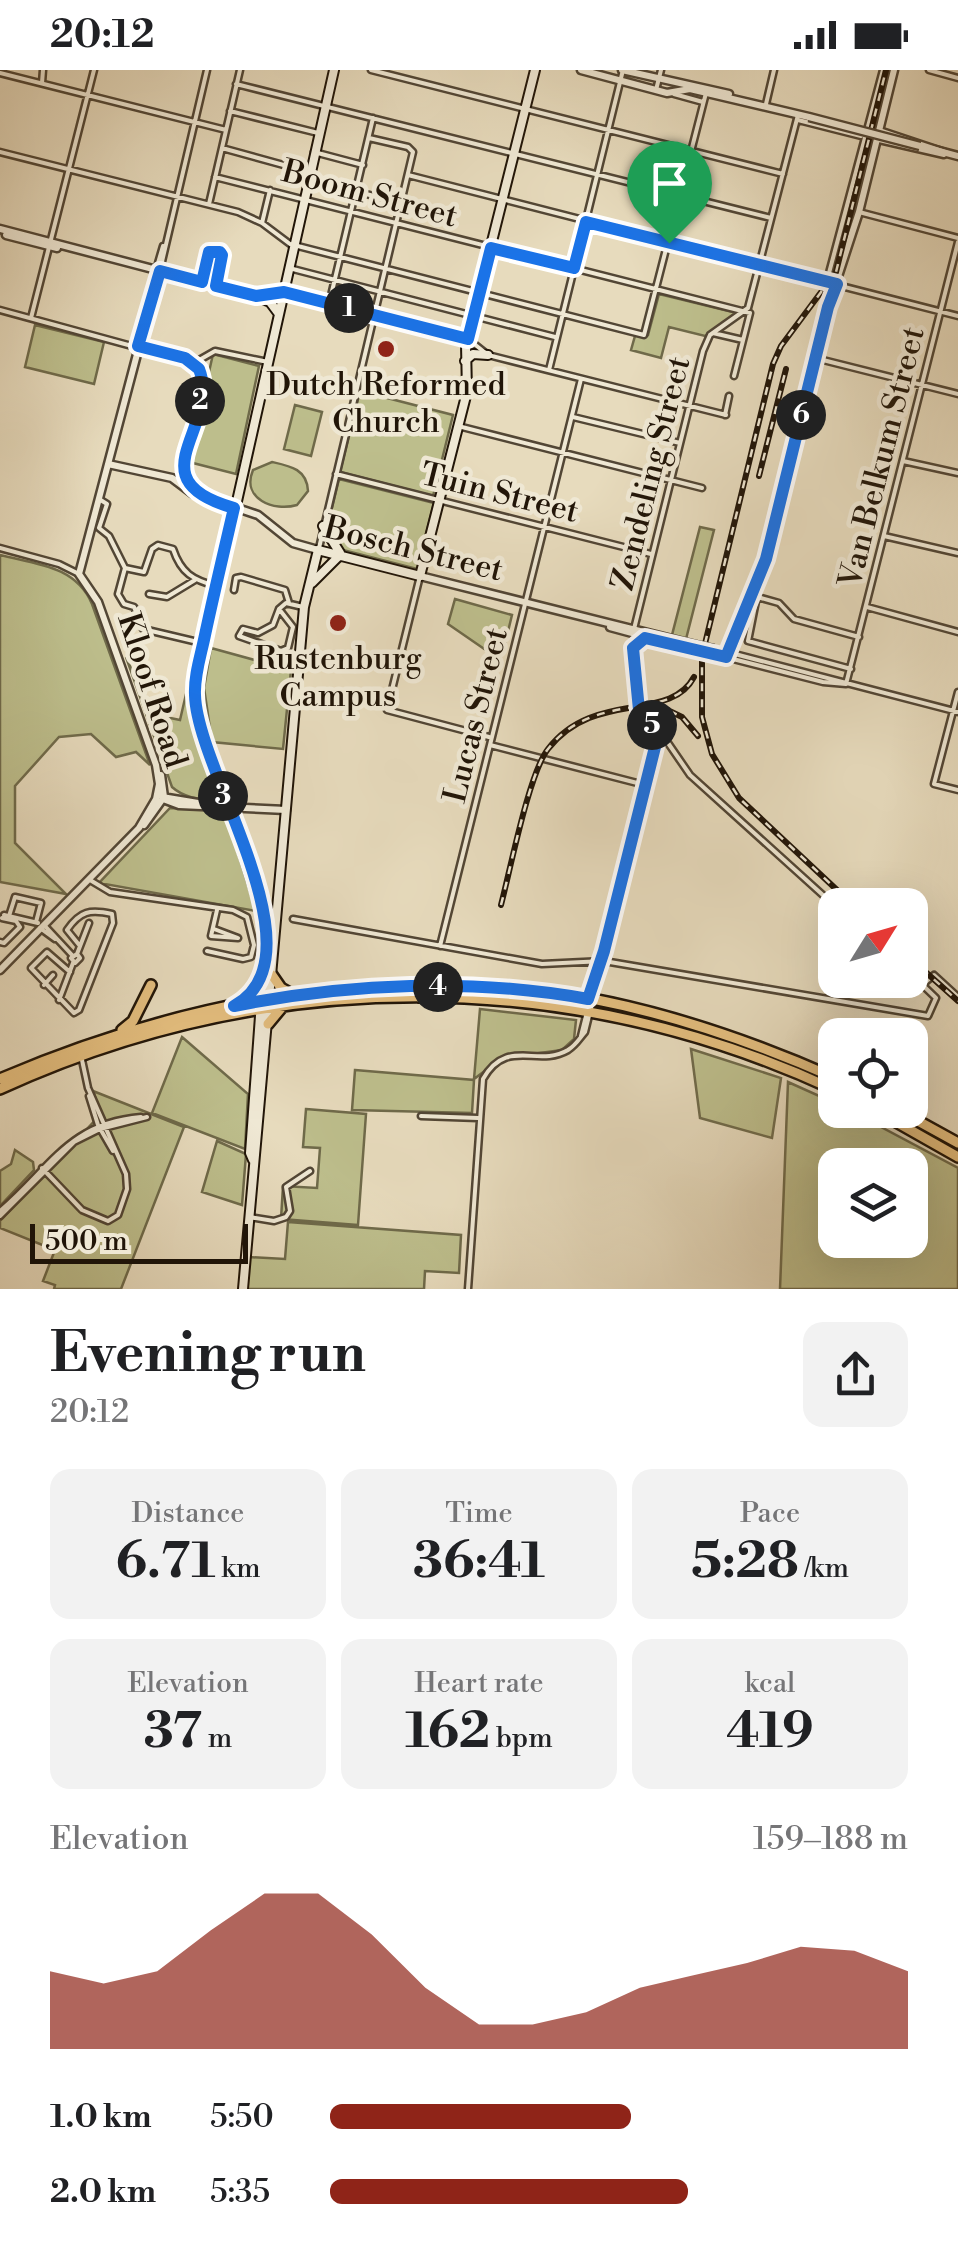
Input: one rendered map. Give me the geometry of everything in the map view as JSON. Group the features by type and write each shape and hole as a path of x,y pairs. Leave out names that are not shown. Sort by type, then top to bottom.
{"main road":[{"path":"234,1006 254,993 268,973 268,931 264,908 217,782 196,710 196,678 334,70"},
{"path":"420,576 467,392 464,362 468,339 534,70"},
{"path":"256,296 270,302 278,314"},
{"path":"464,362 473,354 488,355"},
{"path":"303,622 313,580 342,555 323,526"},
{"path":"253,1160 250,1153 288,810 304,607 318,550"},
{"name":"Bosch Street","path":"318,550 420,576"},
{"path":"210,805 216,798 217,782"},
{"path":"268,973 281,988 296,996"},
{"path":"107,1038 131,1024 151,984"},
{"path":"0,1089 144,1035 296,996 424,986 522,988 732,1049 818,1083"},
{"path":"0,1079 107,1038 234,1006 422,997 590,1005 695,1025 818,1072"},
{"path":"242,1289 268,1024 266,1004"},
{"path":"268,1024 286,1005"},
{"path":"928,1127 958,1144"},
{"path":"907,1128 958,1157"}],"street":[{"path":"42,82 43,70"},
{"path":"31,318 94,70"},
{"path":"0,548 59,564 79,574 207,70"},
{"path":"209,204 240,70"},
{"path":"371,70 783,174"},
{"path":"580,70 668,93 690,89 704,97 767,106"},
{"path":"550,370 623,70 660,74 861,136"},
{"path":"767,106 774,70"},
{"path":"829,274 884,70"},
{"path":"851,669 750,642 746,634 815,358 859,212 894,70"},
{"path":"929,70 958,78"},
{"path":"0,72 226,130"},
{"path":"656,90 660,74"},
{"path":"236,84 771,218"},
{"path":"0,152 209,204 262,222 294,245 642,335 648,332 704,97"},
{"path":"230,111 319,133"},
{"path":"797,117 810,117 948,153"},
{"path":"734,376 750,313 745,312 797,117"},
{"path":"330,304 373,118"},
{"path":"879,130 958,156"},
{"path":"318,550 413,152 408,147 368,138"},
{"path":"879,140 934,154 948,153"},
{"path":"222,148 310,172"},
{"path":"314,152 363,164"},
{"path":"408,175 958,316"},
{"name":"Boom Street","path":"216,177 745,312"},
{"path":"262,222 270,190"},
{"path":"357,191 402,203"},
{"path":"859,212 958,240"},
{"path":"0,231 256,296 284,292 468,339 488,355 725,415 729,396"},
{"name":"Van Belkum Street","path":"846,684 958,240"},
{"path":"202,282 209,252 220,252 216,286"},
{"path":"289,268 557,338"},
{"path":"0,310 194,363 201,373 203,388 185,465 188,482 199,496"},
{"name":"Zendeling Street","path":"745,312 713,333 703,350 633,632 639,710 690,775 818,891"},
{"path":"713,333 743,340"},
{"path":"194,363 210,351 268,362"},
{"path":"815,358 958,394"},
{"name":"Lucas Street","path":"440,946 581,379"},
{"path":"573,417 680,444"},
{"path":"458,426 702,488"},
{"path":"903,461 958,473"},
{"name":"Bosch Street","path":"108,464 172,478 199,496 262,518 296,544 318,550"},
{"name":"Tuin Street","path":"336,474 652,554"},
{"path":"98,499 107,504 99,528 109,536 125,568 118,594 126,606 134,607 143,628 203,643"},
{"path":"884,536 958,552"},
{"path":"125,568 145,572 152,549 158,545 173,549 181,568 196,580 216,586"},
{"name":"Kloof Road","path":"0,970 138,828 161,792 156,765 98,602 79,574"},
{"path":"420,576 387,702 391,713 492,738"},
{"name":"Bosch Street","path":"420,576 956,711"},
{"path":"234,590 235,579 241,577 285,590 289,602"},
{"path":"150,594 167,597 196,580"},
{"path":"755,596 780,603 794,619 859,637"},
{"path":"723,654 755,596"},
{"path":"289,602 304,607"},
{"path":"278,609 294,627 292,643 285,650 239,636 243,628 258,633 273,625 278,609 289,602"},
{"path":"867,607 958,632"},
{"name":"Bosch Street","path":"633,632 645,638 695,647"},
{"path":"633,648 645,638"},
{"path":"958,692 934,784 958,790"},
{"path":"468,1289 483,1080 494,1064 514,1055 558,1054 575,1046 581,1036 659,731"},
{"path":"490,745 645,785"},
{"path":"148,790 161,792 176,802"},
{"path":"161,792 176,802"},
{"path":"138,828 155,810 161,792"},
{"path":"155,810 176,802 288,810"},
{"path":"90,880 110,892 218,908 247,917 254,945 252,954 246,959 208,952"},
{"path":"5,916 15,897 37,899 41,902 40,925"},
{"path":"214,930 238,938 211,936 218,908"},
{"path":"70,972 45,952 30,968 72,1013 78,1012 113,915 89,910 81,914 67,930 80,946"},
{"path":"5,916 40,925 77,961 96,967"},
{"path":"0,942 4,944 20,925 5,916"},
{"path":"293,919 542,964 602,961 922,1017 931,1014 936,1001 928,989"},
{"path":"74,955 89,922"},
{"path":"59,1000 77,961"},
{"path":"44,985 52,975"},
{"path":"928,980 934,975 958,997"},
{"path":"43,1169 82,1210 108,1221 118,1215 126,1190 126,1174 101,1127 81,1069 82,1060 92,1052"},
{"path":"64,1062 81,1069"},
{"path":"420,1116 478,1118"},
{"path":"0,1213 73,1140 101,1127 149,1118 101,1127"},
{"path":"249,1218 274,1221 286,1217 290,1211 286,1186 310,1171"}],"green space":[{"path":"659,294 741,314 705,336 669,327 661,358 631,350 635,336 648,335"},
{"path":"35,325 104,342 94,384 25,367"},
{"path":"213,354 259,366 236,474 189,462"},
{"path":"360,391 453,415 433,496 340,472"},
{"path":"295,405 322,412 311,456 284,449"},
{"path":"272,462 291,467 304,478 308,491 297,505 279,507 256,496 252,489 253,470"},
{"path":"339,479 434,503 417,569 339,549 327,528"},
{"path":"700,527 714,530 686,639 672,635"},
{"path":"0,555 54,569 85,591 150,765 136,752 116,757 91,734 59,737 15,786 15,843 66,894 0,882"},
{"path":"455,599 512,615 504,648 493,655 448,624"},
{"path":"211,648 291,670 283,749 212,742 204,688"},
{"path":"126,657 151,714 180,720 190,677 197,738 214,788 212,796 191,797 172,787"},
{"path":"170,808 224,809 256,911 99,883"},
{"path":"480,1009 576,1020 574,1039 562,1050 502,1058 474,1079"},
{"path":"182,1037 248,1094 245,1149 152,1113"},
{"path":"691,1049 781,1078 772,1138 700,1118"},
{"path":"355,1070 474,1080 472,1113 352,1110"},
{"path":"788,1082 818,1095 818,1128 883,1128 920,1148 818,1148 818,1258 928,1258 928,1152 958,1168 958,1289 780,1289"},
{"path":"93,1091 184,1127 121,1289 54,1289 55,1285 43,1281 55,1250 0,1228 0,1221 101,1114"},
{"path":"306,1109 366,1114 358,1225 281,1219 283,1186 317,1188 320,1148 303,1147"},
{"path":"217,1141 246,1154 242,1205 202,1192"},
{"path":"15,1150 33,1162 34,1170 0,1206 0,1171 11,1164"},
{"path":"288,1222 461,1235 459,1273 425,1271 424,1289 246,1289 249,1257 285,1259"}],"railway":[{"path":"835,888 739,798 712,754 702,717 702,656 773,364 781,346 836,272 886,70"},
{"path":"759,476 786,369"},
{"path":"501,905 527,800 548,749 566,731 587,719 668,699 683,691 694,677"},
{"path":"655,704 682,717 698,736"},
{"path":"928,974 958,1001"}],"place":[{"name":"Dutch Reformed Church","path":"386,349"},
{"name":"Rustenburg Campus","path":"338,623"}],"route":[{"path":"586,222 669,243 837,284 759,583 726,657 645,638 633,648 639,710 659,731 604,951 588,999 522,988 396,986 321,992 234,1006 258,988 268,931 258,884 202,741 194,688 234,508 199,496 186,476 186,456 203,388 199,369 185,358 138,346 160,271 202,282 212,250 222,254 216,286 256,296 284,292 468,339 491,248 574,268 586,222"}]}
